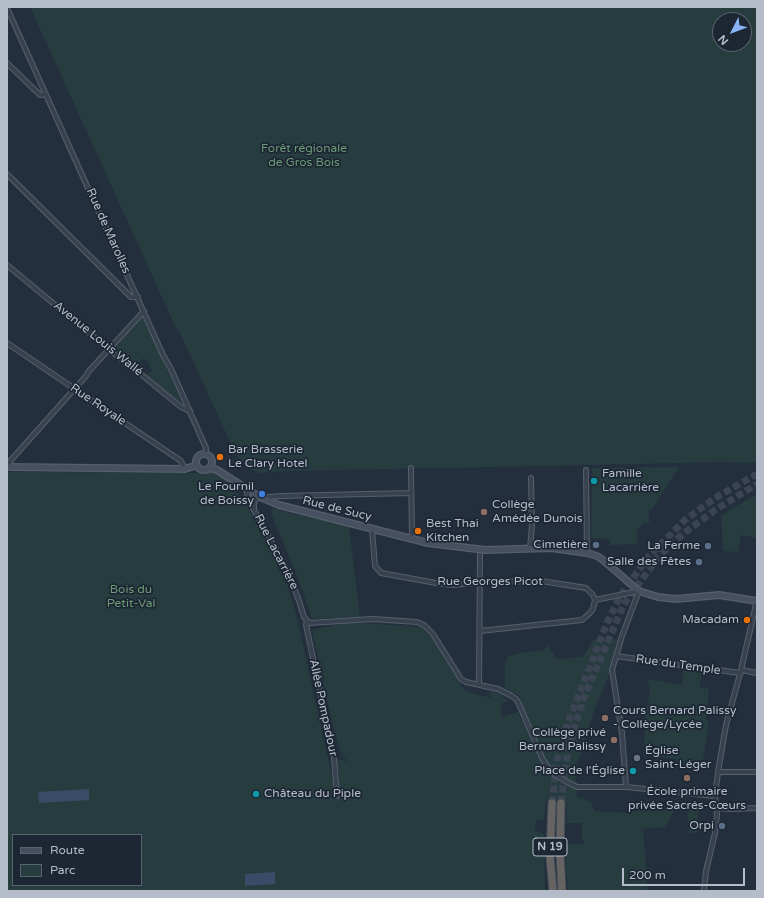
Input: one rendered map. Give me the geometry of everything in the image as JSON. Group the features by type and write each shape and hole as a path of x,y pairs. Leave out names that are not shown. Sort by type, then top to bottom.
{"highway":[{"name":"N 19","path":"552,803 550,857 553,891"},
{"name":"N 19","path":"561,803 560,854 562,891"}],"main road":[{"path":"206,454 212,459 211,466 204,469 198,465 197,460 199,456 206,454"},
{"path":"7,466 185,469 198,465"},
{"name":"Rue de Sucy","path":"211,466 265,500 293,510 439,545 481,547 495,550 551,548 587,553 597,556 603,560 639,591 658,597 672,599 719,595 757,601"}],"street":[{"name":"Rue de Marolles","path":"7,9 171,368 206,448 206,454"},
{"path":"7,63 40,95 46,94"},
{"path":"7,174 131,297 138,297"},
{"name":"Avenue Louis Wallé","path":"7,265 181,407 190,411"},
{"path":"7,466 144,311"},
{"name":"Rue Royale","path":"7,343 181,461 185,469"},
{"path":"411,468 412,539"},
{"path":"586,470 587,553"},
{"path":"530,549 532,526 531,478"},
{"name":"Rue Lacarrière","path":"247,489 249,501 289,574 304,617 307,621"},
{"path":"265,500 268,497 281,496 411,493"},
{"name":"Rue Lacarrière","path":"254,509 254,503 258,496"},
{"name":"Rue Georges Picot","path":"372,529 375,566 380,573 453,585 479,582 541,581 586,588 594,595 595,600"},
{"path":"479,685 480,555"},
{"path":"480,631 582,620 590,614 595,600 639,591"},
{"path":"626,787 622,733 612,670 622,636 639,591"},
{"path":"704,891 706,871 715,833 717,808 715,796 726,725 757,601"},
{"path":"307,621 315,623 372,619 417,622 430,629 461,679 466,682 502,690 516,700 542,758 550,770 577,787 626,787 715,796"},
{"name":"Allée Pompadour","path":"307,621 306,625 334,758 337,796"},
{"name":"Rue du Temple","path":"616,656 757,673"},
{"path":"718,772 757,772"},
{"path":"717,808 757,808"}],"green space":[{"name":"Forêt régionale de Gros Bois","path":"30,7 757,7 757,461 752,463 723,462 290,471 257,473 237,457 179,331 176,328"},
{"path":"140,317 144,317 182,402 181,404 146,375 153,370 149,366 151,365 144,358 135,366 114,349 114,347"},
{"path":"679,467 652,510 649,510 649,523 643,523 637,531 637,544 610,545 610,539 591,538 592,468"},
{"name":"Bois du Petit-Val","path":"7,472 215,473 223,476 229,481 248,508 284,575 295,609 336,794 334,758 349,762 342,756 333,726 312,630 347,622 421,627 432,638 463,688 471,693 492,698 489,694 491,691 500,694 508,701 501,704 501,717 518,712 541,763 543,755 519,696 505,688 505,663 508,656 544,650 547,644 557,659 583,657 593,640 617,639 610,672 595,708 575,771 577,796 591,802 595,811 627,813 628,804 634,801 645,810 674,810 666,827 643,829 648,891 568,891 564,844 585,844 582,839 582,823 566,823 567,802 546,801 544,820 536,820 535,831 544,834 545,891 7,891"},
{"path":"757,496 757,538 741,535 738,552 723,551 721,516 751,497"},
{"path":"272,508 349,526 360,617 312,619 297,575 272,516"},
{"path":"684,667 702,670 700,687 709,688 706,720 709,721 702,767 675,765 676,759 644,756 646,706 648,705 650,688 647,681 648,679 682,685"},
{"path":"698,802 698,832 689,834 687,804"}],"water":[{"path":"89,789 89,800 39,803 38,792"},
{"path":"275,872 275,884 245,886 245,874"}],"tunnel":[{"path":"552,803 557,760 568,722 607,623 620,596 649,556 685,520 715,498 757,474"},
{"path":"561,803 568,750 575,725 584,698 624,604 660,555 683,534 715,510 757,484"}],"place":[{"name":"Bar Brasserie Le Clary Hotel","path":"220,457"},
{"name":"Famille Lacarrière","path":"594,481"},
{"name":"Le Fournil de Boissy","path":"262,494"},
{"name":"Collège Amédée Dunois","path":"484,512"},
{"name":"Best Thai Kitchen","path":"418,531"},
{"name":"Cimetière","path":"596,545"},
{"name":"La Ferme","path":"708,546"},
{"name":"Salle des Fêtes","path":"699,562"},
{"name":"Macadam","path":"747,620"},
{"name":"Cours Bernard Palissy - Collège/Lycée","path":"605,718"},
{"name":"Collège privé Bernard Palissy","path":"614,740"},
{"name":"Église Saint-Léger","path":"637,758"},
{"name":"Place de l'Église","path":"633,771"},
{"name":"École primaire privée Sacrés-Cœurs","path":"687,778"},
{"name":"Château du Piple","path":"256,794"},
{"name":"Orpi","path":"722,826"}]}
